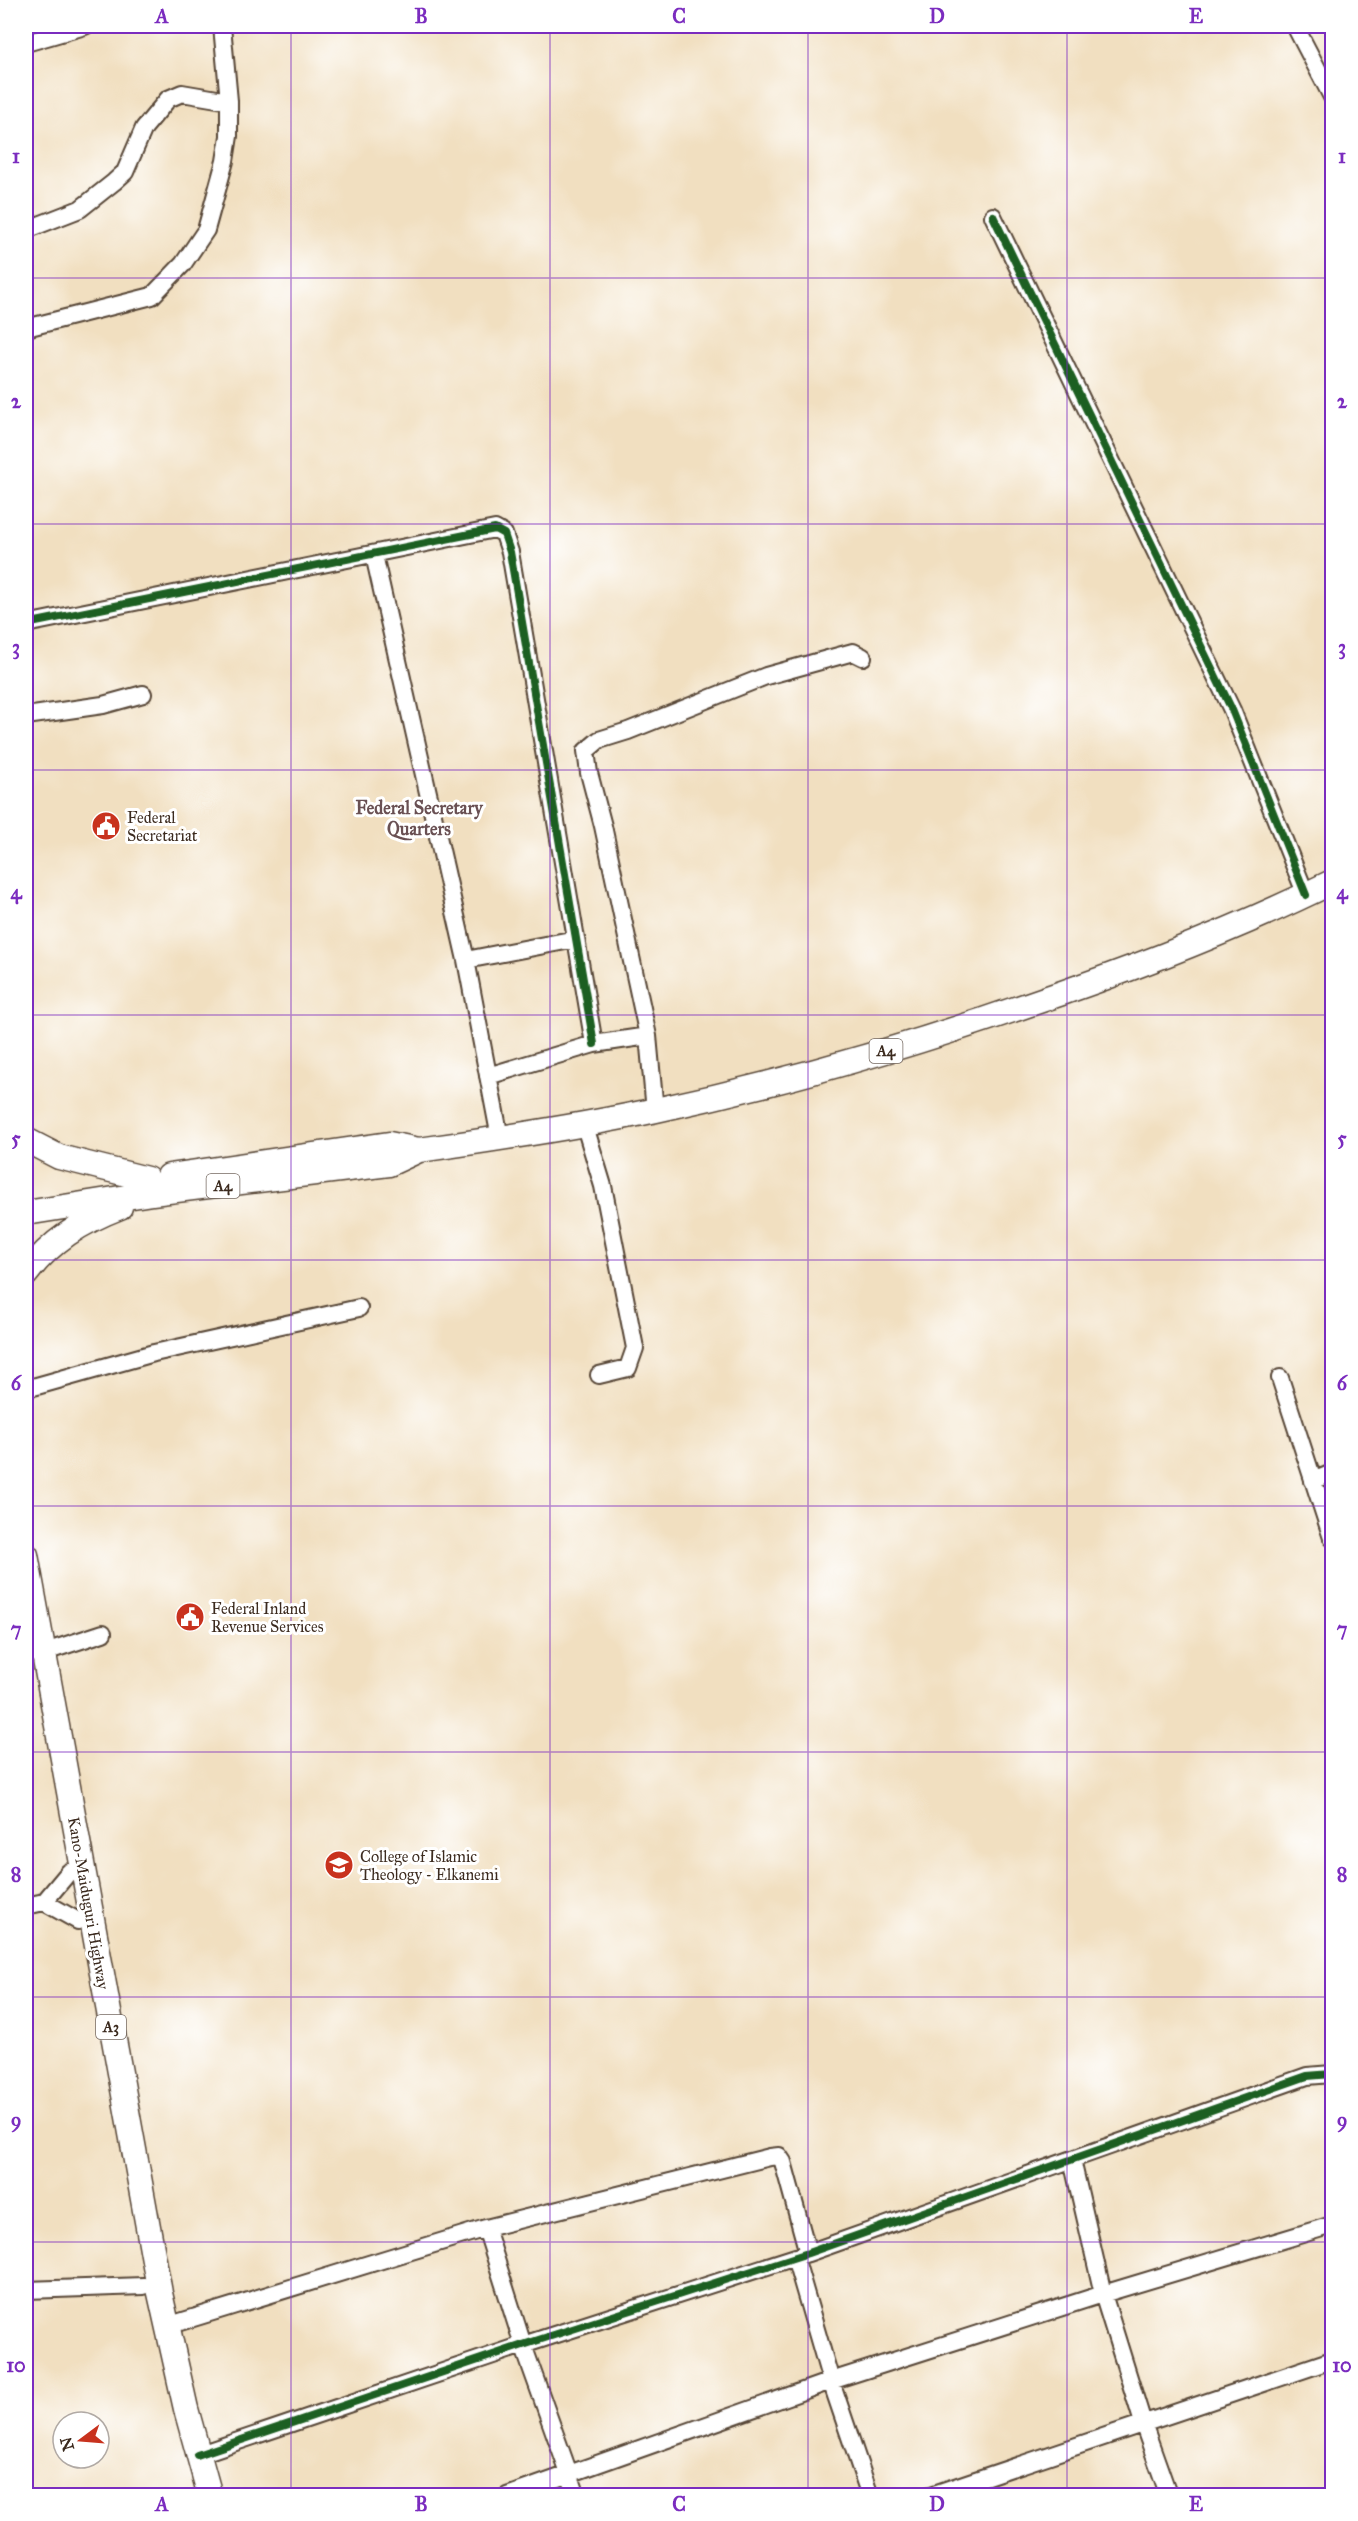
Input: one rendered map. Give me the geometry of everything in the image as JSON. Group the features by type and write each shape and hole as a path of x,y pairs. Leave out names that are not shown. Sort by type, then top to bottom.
{"highway":[{"name":"A4","path":"26,1213 150,1186 389,1144 419,1150 655,1111 801,1077 1002,1014 1172,952 1332,882"},
{"path":"26,1140 59,1157 150,1186"},
{"name":"A4","path":"26,1198 150,1186"},
{"path":"26,1274 40,1255 60,1237 150,1186"},
{"name":"Kano-Maiduguri Highway","path":"26,1555 147,2228 167,2326 210,2496"},
{"name":"Kano-Maiduguri Highway","path":"26,1625 144,2286 175,2420 197,2496"}],"street":[{"path":"26,43 85,26"},
{"path":"26,328 152,296 183,264 206,230 225,161 229,136 229,101 222,26"},
{"path":"1295,26 1327,76 1332,97"},
{"path":"26,230 80,208 114,183 125,172 144,128 168,99 182,93 229,101"},
{"path":"993,216 1232,710 1306,895"},
{"path":"26,624 495,529 504,534 512,563 594,1044"},
{"path":"374,555 465,960 500,1138"},
{"path":"655,1111 648,1036 586,751 600,740 766,676 853,652 863,657"},
{"path":"26,716 103,705 143,694"},
{"path":"465,960 576,939"},
{"path":"488,1076 594,1044 648,1036"},
{"path":"584,1123 603,1186 635,1348 628,1368 599,1375"},
{"path":"26,1389 154,1353 359,1308"},
{"path":"1280,1378 1331,1528"},
{"path":"1313,1480 1332,1473"},
{"path":"45,1652 103,1633"},
{"path":"26,1906 44,1902 69,1872"},
{"path":"44,1902 78,1921"},
{"path":"198,2455 523,2345 801,2255 1307,2076 1332,2074"},
{"path":"167,2326 486,2228 779,2156 783,2162 801,2255 831,2381 870,2496"},
{"path":"1072,2160 1102,2294 1169,2496"},
{"path":"507,2496 831,2381 1102,2294 1332,2226"},
{"path":"486,2228 523,2345 577,2496"},
{"path":"26,2290 144,2286"},
{"path":"928,2496 1332,2360"}],"cycle path":[{"path":"993,216 1232,710 1306,895"},
{"path":"26,624 495,529 504,534 510,552 594,1044"},
{"path":"197,2455 523,2345 808,2253 1307,2076 1332,2074"}],"place":[{"name":"Federal Secretariat","path":"106,826"},
{"name":"Federal Inland Revenue Services","path":"190,1617"},
{"name":"College of Islamic Theology - Elkanemi","path":"339,1865"}],"district":[{"name":"Federal Secretary Quarters","path":"419,818"}]}
